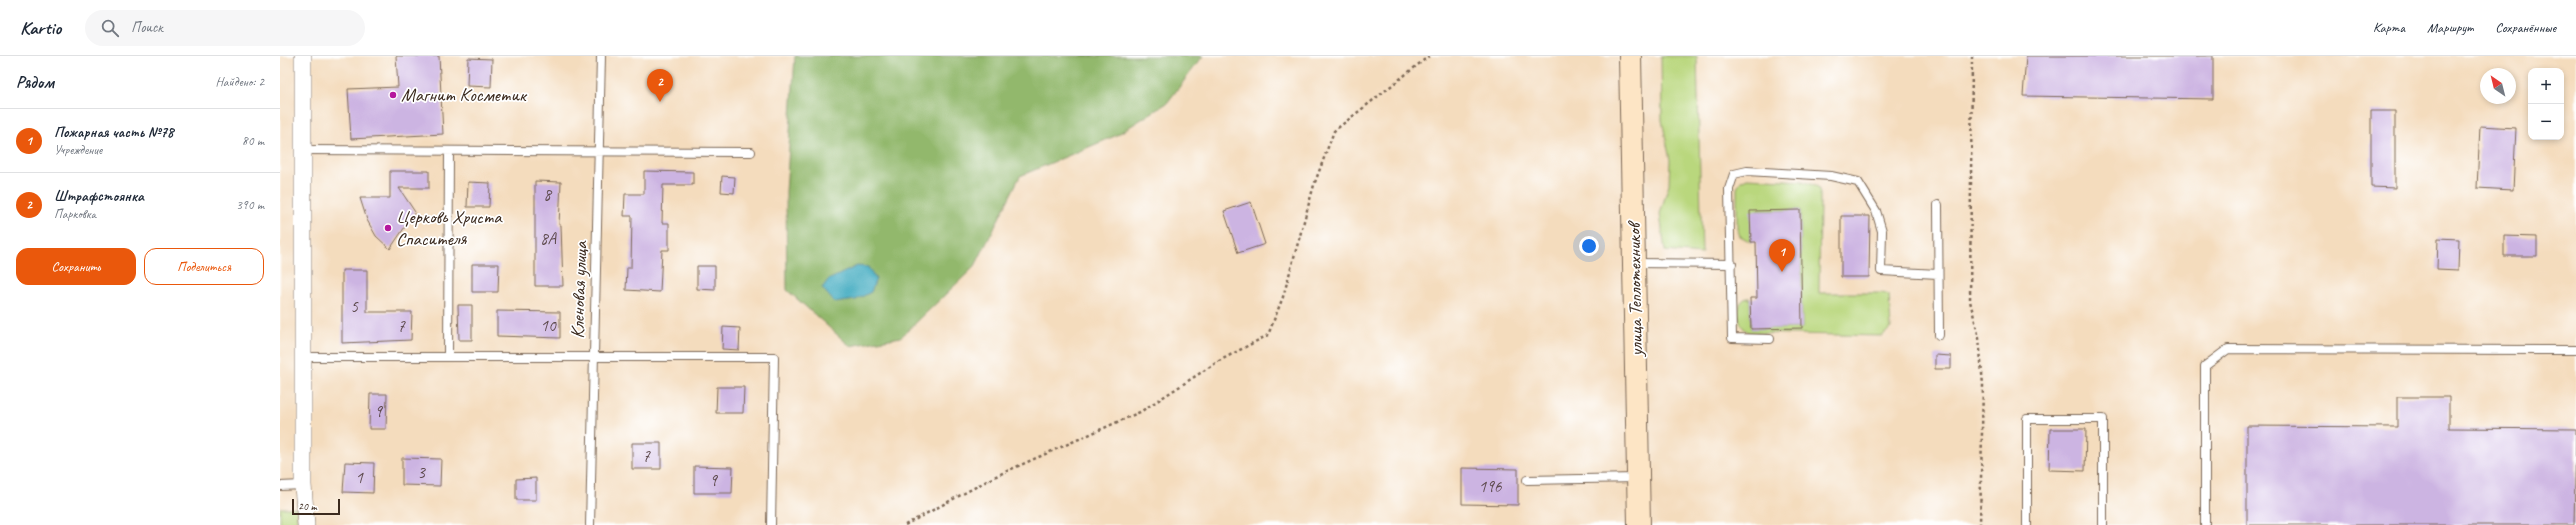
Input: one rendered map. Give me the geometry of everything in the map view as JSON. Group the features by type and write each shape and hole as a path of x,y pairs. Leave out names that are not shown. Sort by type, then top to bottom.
{"main road":[{"name":"улица Теплотехников","path":"1630,56 1639,525"}],"street":[{"path":"303,56 302,357 303,485 306,525"}],"lane":[{"name":"Кленовая улица","path":"590,525 601,56"},
{"path":"302,150 751,152"},
{"path":"448,356 449,151"},
{"path":"1770,339 1732,338 1732,264 1729,189 1734,174 1747,171 1831,176 1858,182 1876,211 1882,231 1881,271 1938,274"},
{"path":"1938,205 1939,335"},
{"path":"1634,263 1732,264"},
{"path":"2205,525 2205,366 2228,349 2576,350"},
{"path":"302,357 774,357 771,525"},
{"path":"2027,525 2027,419 2103,419 2103,525"},
{"path":"1527,480 1639,478"},
{"path":"280,486 303,485"}],"path":[{"path":"905,525 998,475 1140,412 1219,361 1268,335 1283,297 1314,185 1334,130 1429,56"},
{"path":"1972,56 1970,301 1979,338 1983,385 1980,525"}],"green space":[{"path":"795,56 1203,56 1167,103 1115,136 1020,176 975,266 901,337 850,346 787,290 786,192"},
{"path":"1661,56 1697,56 1702,254 1665,251 1660,214 1669,184 1670,160 1662,120"},
{"path":"1747,178 1802,181 1818,187 1820,194 1819,293 1883,293 1889,295 1891,328 1882,336 1750,333 1745,330 1741,325 1738,313 1741,302 1750,298 1751,329 1802,328 1800,210 1751,211 1751,242 1740,236 1737,228 1737,188 1741,181"},
{"path":"280,508 297,508 297,525 280,525"}],"water":[{"path":"857,266 868,267 876,279 871,292 856,300 835,303 822,288 828,280"}],"building":[{"path":"396,56 439,56 443,134 351,139 348,89 398,87"},
{"path":"2026,56 2213,56 2213,99 2023,96"},
{"path":"468,58 492,59 491,87 467,86"},
{"path":"2371,111 2395,111 2395,188 2371,187"},
{"path":"2480,126 2516,128 2513,190 2477,188"},
{"name":"Церковь Христа Спасителя","path":"390,171 429,171 429,188 399,188 415,212 390,249 376,236 367,220 360,198 390,198"},
{"path":"644,171 693,172 693,185 663,185 662,223 669,223 669,250 662,250 660,292 626,290 627,268 631,268 632,216 624,216 625,194 644,194"},
{"path":"722,176 735,177 734,193 721,192"},
{"path":"535,181 561,182 559,225 561,225 563,286 535,286"},
{"path":"468,182 490,183 489,207 467,207"},
{"path":"1251,202 1265,244 1238,253 1224,211"},
{"path":"1800,210 1802,328 1751,329 1750,298 1757,298 1756,242 1751,242 1750,211"},
{"path":"1841,216 1870,216 1869,277 1841,277"},
{"path":"2504,236 2537,237 2537,256 2504,256"},
{"path":"2438,238 2459,239 2458,270 2437,269"},
{"path":"472,264 499,264 498,292 472,292"},
{"path":"697,266 715,266 715,290 697,289"},
{"path":"342,270 367,270 367,312 412,312 411,340 342,343"},
{"path":"458,305 472,305 472,340 459,340"},
{"path":"497,311 560,312 560,338 497,336"},
{"path":"723,327 740,328 739,350 722,349"},
{"path":"1935,355 1951,356 1951,369 1935,369"},
{"path":"717,387 744,387 743,413 716,413"},
{"path":"370,394 387,394 386,429 369,429"},
{"path":"2397,397 2449,397 2449,428 2576,429 2574,525 2247,525 2247,426 2397,427"},
{"path":"2050,429 2086,429 2085,471 2049,470"},
{"path":"632,443 661,443 661,469 632,469"},
{"path":"402,458 441,459 440,486 402,485"},
{"path":"345,462 374,463 373,493 343,492"},
{"path":"694,466 733,467 732,493 694,493"},
{"path":"1462,468 1518,469 1518,505 1462,504"},
{"path":"536,478 536,500 516,500 516,479"}],"place":[{"name":"Магнит Косметик","path":"393,95"},
{"name":"Штрафстоянка","path":"660,102"},
{"name":"Церковь Христа Спасителя","path":"388,228"},
{"name":"Пожарная часть №78","path":"1782,272"}]}
